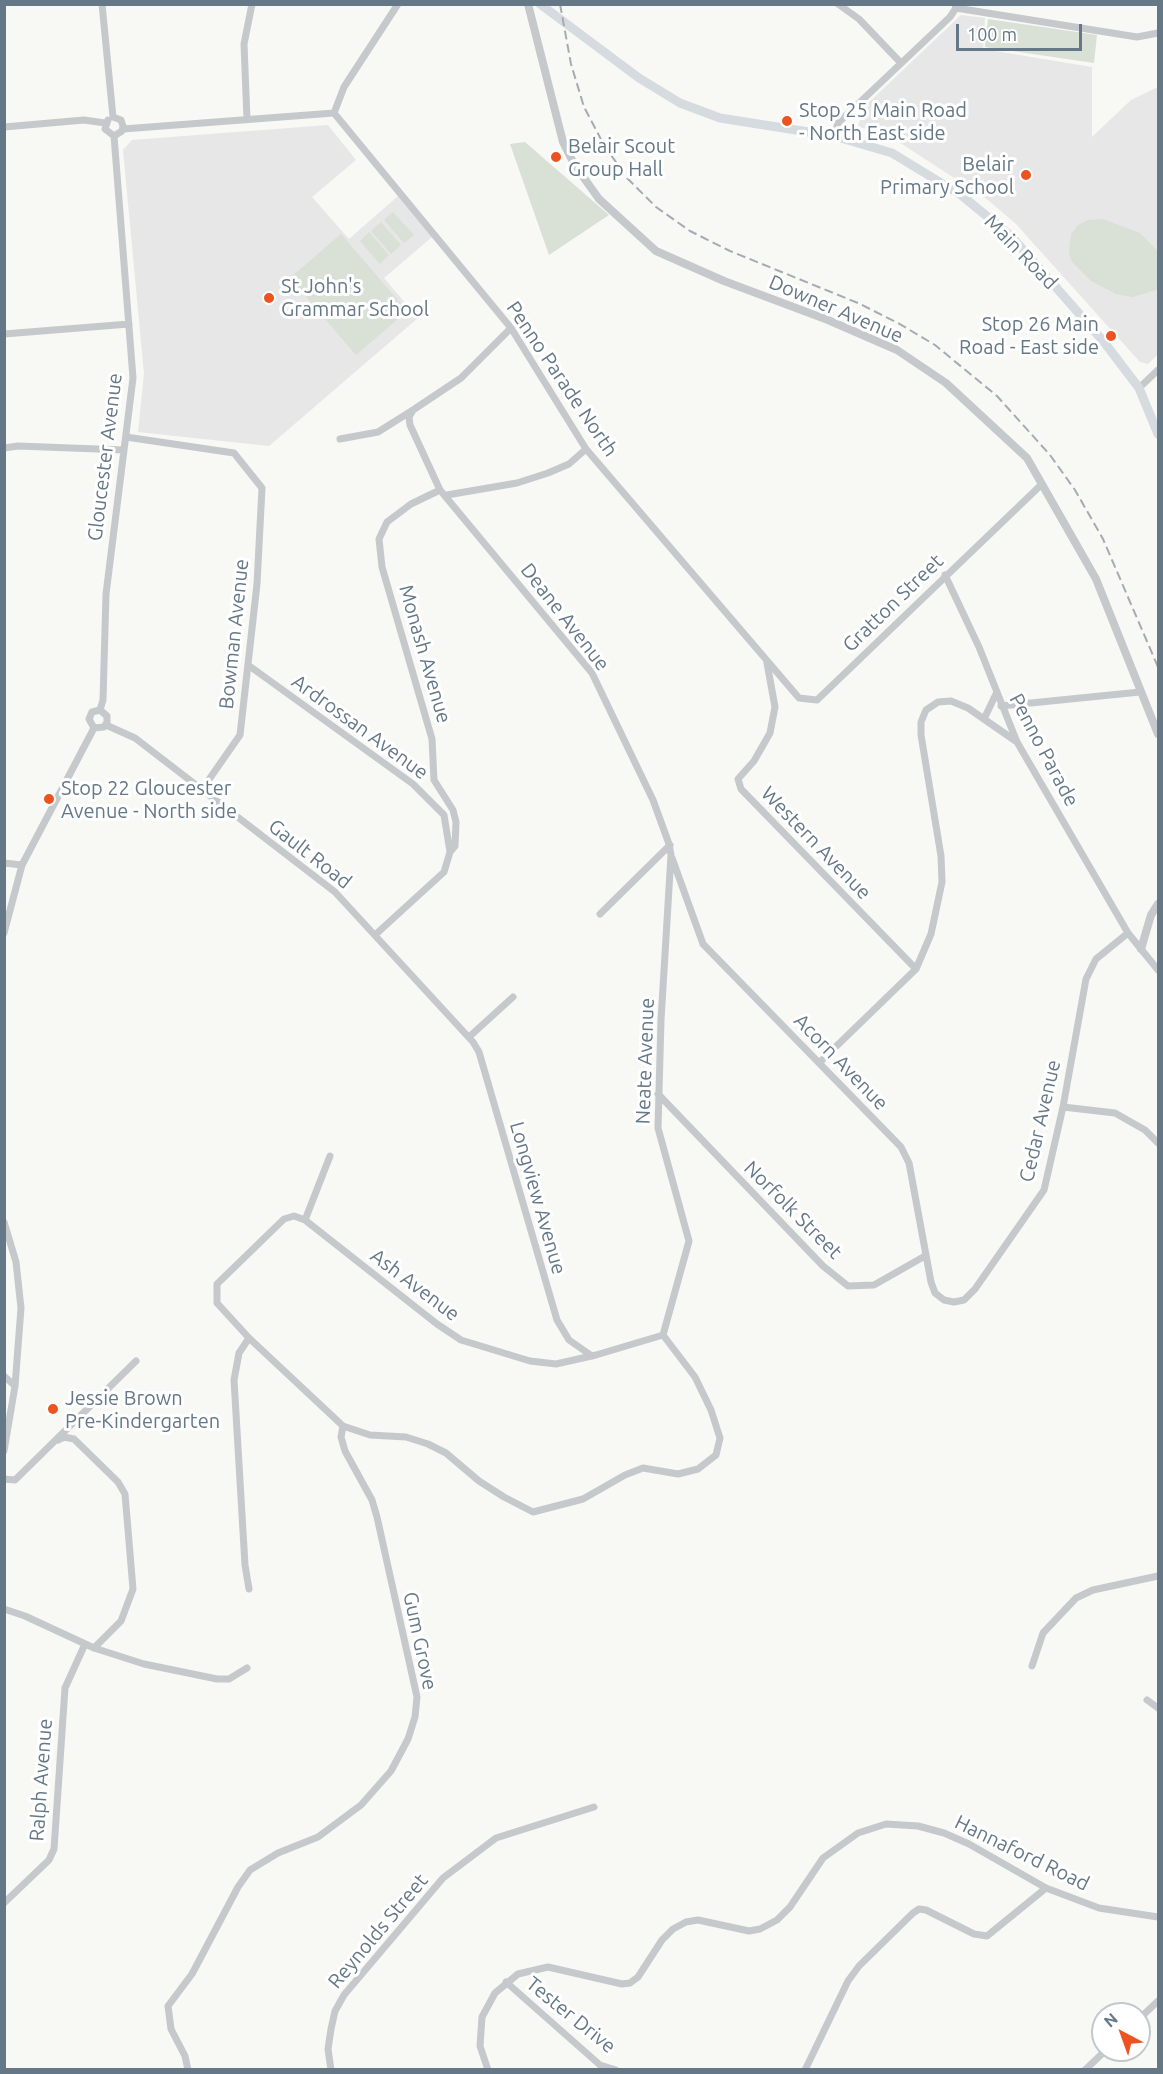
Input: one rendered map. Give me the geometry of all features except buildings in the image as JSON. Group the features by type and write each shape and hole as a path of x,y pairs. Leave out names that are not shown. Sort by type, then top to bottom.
{"main road":[{"name":"Main Road","path":"540,4 607,55 680,104 720,118 834,136 892,153 979,208 1011,236 1104,342 1138,388 1158,434"}],"street":[{"path":"102,4 113,117"},
{"path":"247,119 244,44 252,4"},
{"path":"105,123 106,132 114,136 123,129 334,113 344,87 398,4"},
{"name":"Downer Avenue","path":"528,4 562,142 574,164 599,199 656,251 724,281 828,320 897,350 946,383 986,417 1026,458 1096,579 1158,734"},
{"path":"838,4 859,19 900,62"},
{"path":"834,136 838,123 950,17 955,6 1137,37 1158,33"},
{"name":"Penno Parade North","path":"334,113 511,328 586,449 766,660"},
{"path":"4,127 84,120 105,123 113,117"},
{"path":"113,117 121,120 123,129"},
{"name":"Gloucester Avenue","path":"100,710 103,700 106,594 133,378 114,136"},
{"path":"4,334 129,324"},
{"path":"340,439 378,432 413,410 461,378 511,328"},
{"path":"1138,388 1158,370"},
{"name":"Deane Avenue","path":"413,410 409,417 410,425 440,490 447,495 592,673 653,800 669,845"},
{"name":"Bowman Avenue","path":"126,437 234,453 262,488 256,584 240,735 201,791"},
{"path":"4,448 18,446 124,450"},
{"path":"447,495 517,483 548,473 570,464 586,449"},
{"name":"Gratton Street","path":"766,660 799,698 817,700 1042,484"},
{"name":"Monash Avenue","path":"440,490 411,504 387,522 379,539 382,567 432,739 434,780 453,810 456,822 455,846 450,852"},
{"name":"Penno Parade","path":"945,575 979,647 1017,742 1128,933 1158,970"},
{"name":"Western Avenue","path":"766,660 773,686 774,716 770,734 754,761 738,779 741,789 916,969"},
{"name":"Ardrossan Avenue","path":"248,665 413,784 444,815 450,852"},
{"path":"1001,706 1140,692"},
{"path":"984,719 996,694"},
{"path":"819,1063 916,969 931,934 942,882 941,856 921,722 926,710 938,702 951,701 984,719 1017,742"},
{"path":"100,710 107,716 106,725 94,728 89,718 92,712 100,710"},
{"name":"Gault Road","path":"106,725 135,738 334,892 469,1037"},
{"path":"4,933 22,865 94,728"},
{"path":"600,914 669,845"},
{"name":"Neate Avenue","path":"663,1335 689,1241 658,1128 671,855 669,845"},
{"path":"375,935 444,872 450,852"},
{"name":"Acorn Avenue","path":"671,855 703,944 901,1147 909,1163 925,1256 935,1293 944,1300 954,1302"},
{"path":"4,863 22,865"},
{"path":"1141,949 1151,915 1158,904"},
{"name":"Cedar Avenue","path":"954,1302 964,1300 975,1289 1044,1190 1063,1107 1086,980 1096,959 1128,933"},
{"path":"469,1037 513,997"},
{"name":"Longview Avenue","path":"469,1037 479,1052 557,1320 569,1340 592,1356"},
{"name":"Norfolk Street","path":"658,1094 823,1266 848,1286 874,1286 925,1256"},
{"path":"1063,1107 1115,1113 1145,1130 1158,1143"},
{"path":"330,1156 305,1220 294,1216 284,1219 217,1284 217,1303 249,1338 344,1426 370,1435 406,1437 428,1444 446,1454 504,1497 533,1512 583,1499 625,1475 643,1468 678,1474 688,1472 716,1455 720,1438 711,1410 695,1377 663,1335"},
{"name":"Ash Avenue","path":"305,1220 436,1324 461,1340 530,1362 556,1364 663,1335"},
{"path":"4,1222 13,1249 20,1291 15,1386 4,1451"},
{"path":"249,1338 239,1353 234,1380 245,1565 249,1589"},
{"path":"4,1479 15,1480 136,1361"},
{"path":"4,1376 15,1386"},
{"name":"Gum Grove","path":"188,2070 185,2056 171,2030 168,2006 192,1974 238,1887 250,1870 278,1853 318,1837 361,1804 391,1771 408,1739 415,1717 417,1697 377,1517 372,1500 345,1451 341,1437 344,1426"},
{"path":"58,1440 64,1437 74,1439 118,1482 125,1494 133,1589 121,1621 94,1648"},
{"path":"1032,1665 1043,1633 1076,1598 1093,1590 1158,1576"},
{"path":"4,1609 25,1616 94,1648 144,1664 217,1679 229,1679 247,1668"},
{"name":"Ralph Avenue","path":"4,1903 49,1860 54,1849 65,1688 85,1644"},
{"path":"1147,1700 1158,1708"},
{"name":"Reynolds Street","path":"331,2070 328,2049 331,2029 335,2012 344,1995 438,1883 484,1844 496,1838 594,1807"},
{"name":"Hannaford Road","path":"488,2070 480,2046 482,2016 495,1993 518,1974 548,1967 622,1984 630,1983 638,1977 662,1940 673,1929 686,1922 698,1920 738,1930 760,1929 777,1920 790,1906 823,1858 858,1833 886,1824 918,1826 944,1833 969,1844 1046,1888 1099,1908 1158,1917"},
{"path":"805,2070 848,1981 913,1913 926,1910 974,1934 987,1935 1046,1888"},
{"name":"Tester Drive","path":"506,1982 600,2065 616,2070"}],"shaded area":[{"name":"Belair Primary School","path":"961,15 985,18 983,49 1092,67 1092,137 1131,100 1158,87 1158,354 1148,364 1140,362 1016,224 988,200 885,133 858,127 863,108"},
{"path":"988,19 1097,35 1094,63 985,47"},
{"name":"St John's Grammar School","path":"328,125 356,160 312,197 349,239 398,196 432,237 384,278 418,318 269,446 138,432 144,374 123,150 132,140"},
{"path":"525,142 609,215 549,255 510,144"},
{"path":"393,212 414,235 404,243 384,220"},
{"path":"1103,219 1140,233 1157,250 1158,288 1156,290 1132,297 1116,294 1091,281 1072,262 1069,253 1071,234 1078,225 1088,220"},
{"path":"381,222 401,245 391,254 371,231"},
{"path":"369,232 389,255 380,264 360,241"},
{"path":"341,234 407,311 356,355 290,278"}],"railway":[{"path":"560,4 571,64 584,107 604,145 627,178 656,207 690,231 730,251 858,303 898,323 935,345 997,396 1050,455 1075,490 1103,539 1158,667"}],"place":[{"name":"Stop 25 Main Road - North East side","path":"787,121"},
{"name":"Belair Scout Group Hall","path":"556,157"},
{"name":"Belair Primary School","path":"1026,175"},
{"name":"St John's Grammar School","path":"269,298"},
{"name":"Stop 26 Main Road - East side","path":"1111,336"},
{"name":"Stop 22 Gloucester Avenue - North side","path":"49,799"},
{"name":"Jessie Brown Pre-Kindergarten","path":"53,1409"}]}
